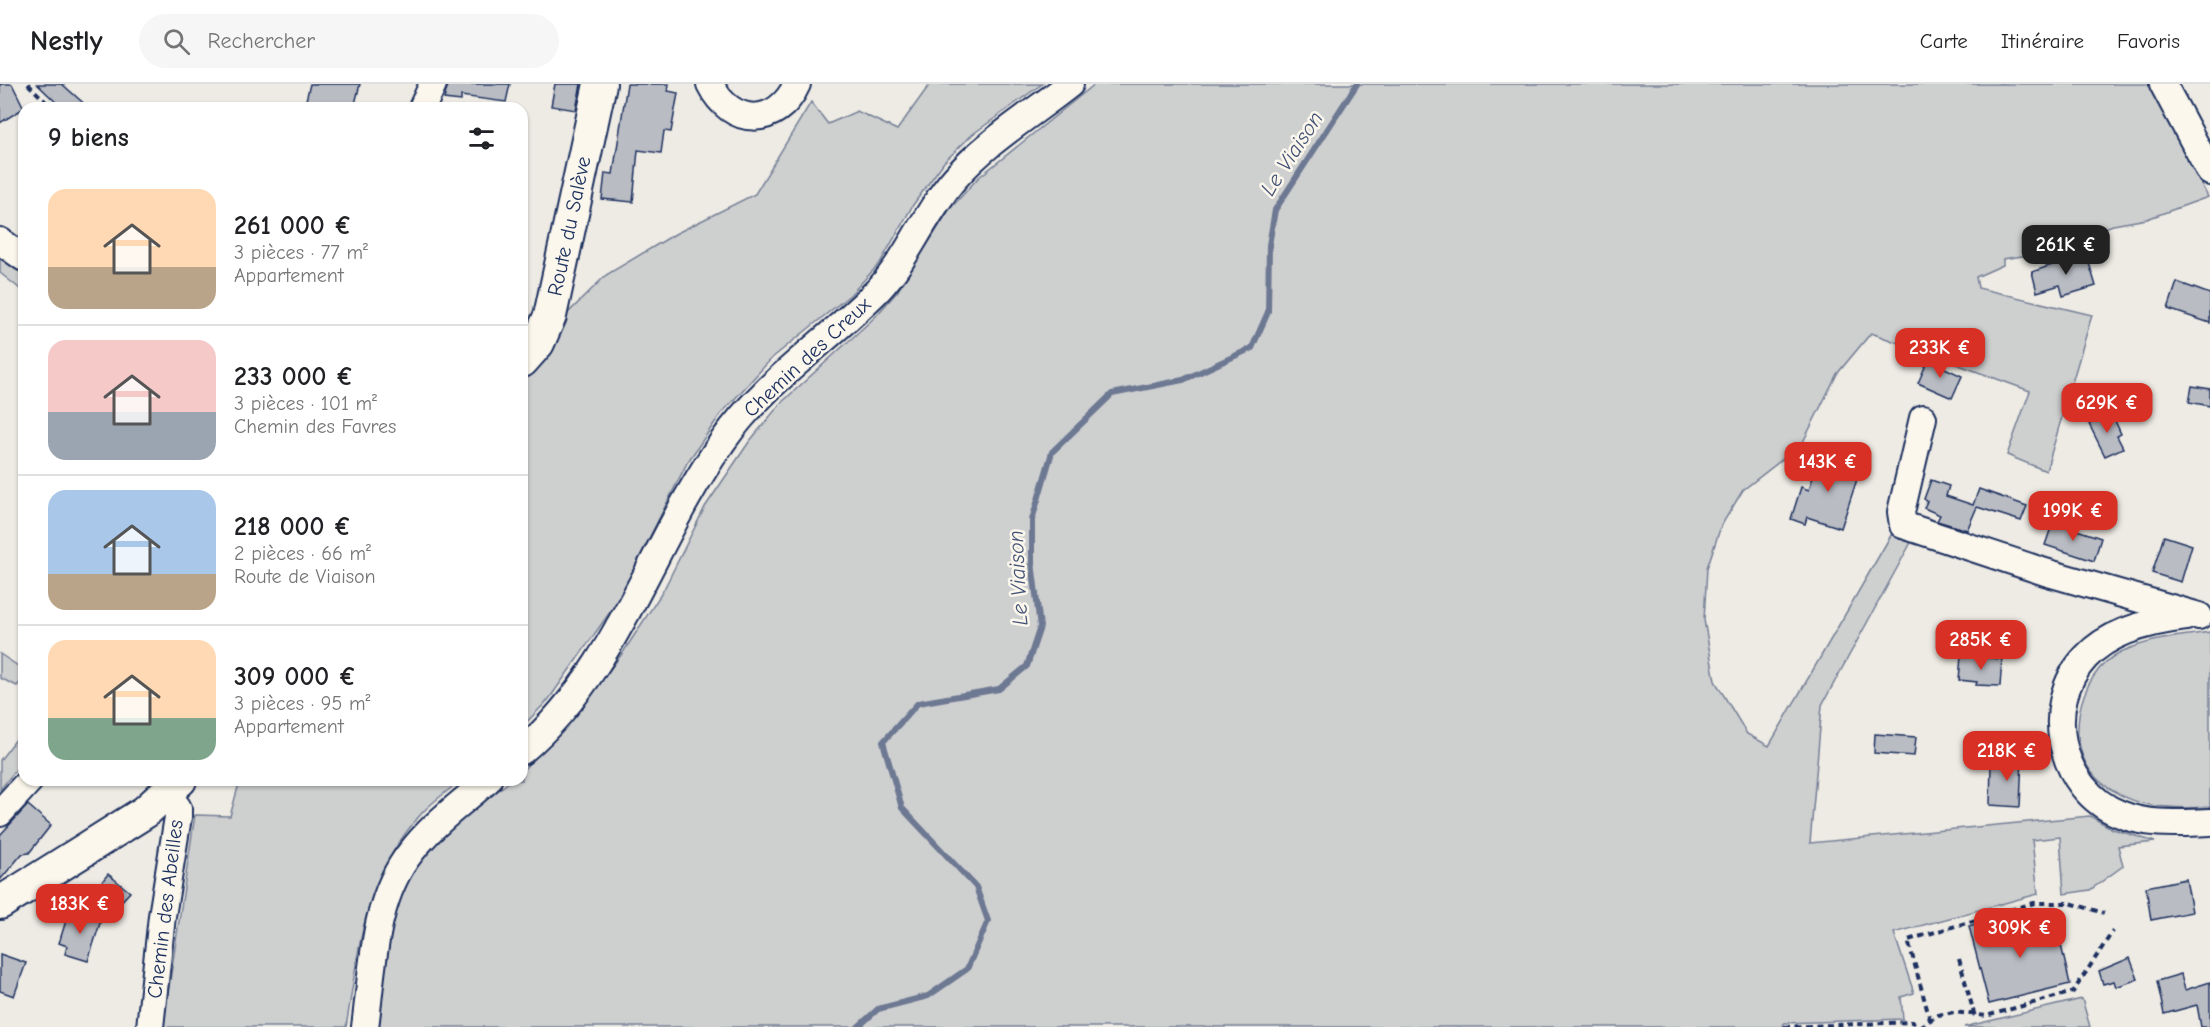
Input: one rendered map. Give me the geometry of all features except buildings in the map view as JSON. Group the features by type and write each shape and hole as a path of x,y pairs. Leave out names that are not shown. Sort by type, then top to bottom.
{"main road":[{"name":"Route du Salève","path":"528,354 538,343 550,316 600,84"},
{"path":"0,903 128,823 174,787"}],"street":[{"path":"425,102 434,84"},
{"path":"710,84 731,110 743,116 759,117 781,106 797,84"},
{"name":"Chemin des Creux","path":"528,745 552,722 596,664 622,624 697,483 722,442 741,417 766,390 883,284 935,204 969,162 1070,84"},
{"path":"2163,84 2210,172"},
{"path":"0,241 18,254"},
{"path":"1923,418 1901,512 1903,525 2045,572 2204,615"},
{"path":"2204,615 2156,620 2113,637 2086,657 2073,675 2064,694 2060,715 2061,736 2074,774 2100,803 2117,814 2135,820 2163,824 2210,822"},
{"path":"0,813 25,786"},
{"path":"365,1027 380,926 397,872 429,831 481,786"},
{"name":"Chemin des Abeilles","path":"150,1027 162,916 178,817 174,787"}],"path":[{"path":"28,84 46,102"},
{"path":"1930,1020 1908,940 2034,903 2070,903 2104,913"},
{"path":"1785,1027 1913,1022 1918,1027 1930,1020 1954,1012 1975,1017 1986,1016 2073,992 2114,931"},
{"path":"1959,959 1975,1017"}],"shaded area":[{"path":"930,84 1042,84 973,134 944,162 913,205 880,263 850,295 772,358 720,415 687,463 617,602 549,699 528,721 528,370 553,346 567,314 606,275 675,234 755,194 811,102 828,124 857,111 897,130"},
{"path":"1095,84 2149,84 2208,197 2147,219 2113,225 2029,255 2003,259 2003,265 1976,277 1978,288 2092,315 2046,471 2007,455 2030,391 1871,333 1837,374 1802,444 1743,490 1721,526 1707,568 1704,620 1715,681 1747,734 1769,746 1894,530 1914,537 1822,705 1810,843 2090,816 2113,829 2155,842 2118,846 2123,866 2090,890 2064,894 2060,837 2032,840 2038,894 1894,933 1914,993 1901,997 1903,1019 1784,1023 1783,1027 379,1027 393,918 403,886 412,871 437,842 503,786 528,786 528,765 582,707 624,651 663,591 705,507 749,442 781,403 875,317 897,292 949,210 978,178"},
{"path":"0,255 18,269 18,287 0,273"},
{"path":"2210,632 2210,807 2153,806 2114,792 2089,769 2081,752 2078,733 2079,713 2084,694 2093,677 2106,662 2121,652 2142,644"},
{"path":"0,654 18,666 18,685 0,678"},
{"path":"18,737 18,767 0,790 0,760"},
{"path":"238,786 454,786 422,813 402,837 387,862 367,913 355,968 346,1027 163,1027 195,815 230,816"},
{"path":"2082,999 2090,1027 1964,1027"}],"waterway":[{"name":"Le Viaison","path":"858,1027 878,1009 928,996 967,969 988,921 976,887 902,808 883,742 918,703 999,689 1027,666 1040,627 1032,562 1032,520 1052,452 1112,394 1183,380 1252,348 1268,312 1269,245 1275,210 1357,84"}]}
